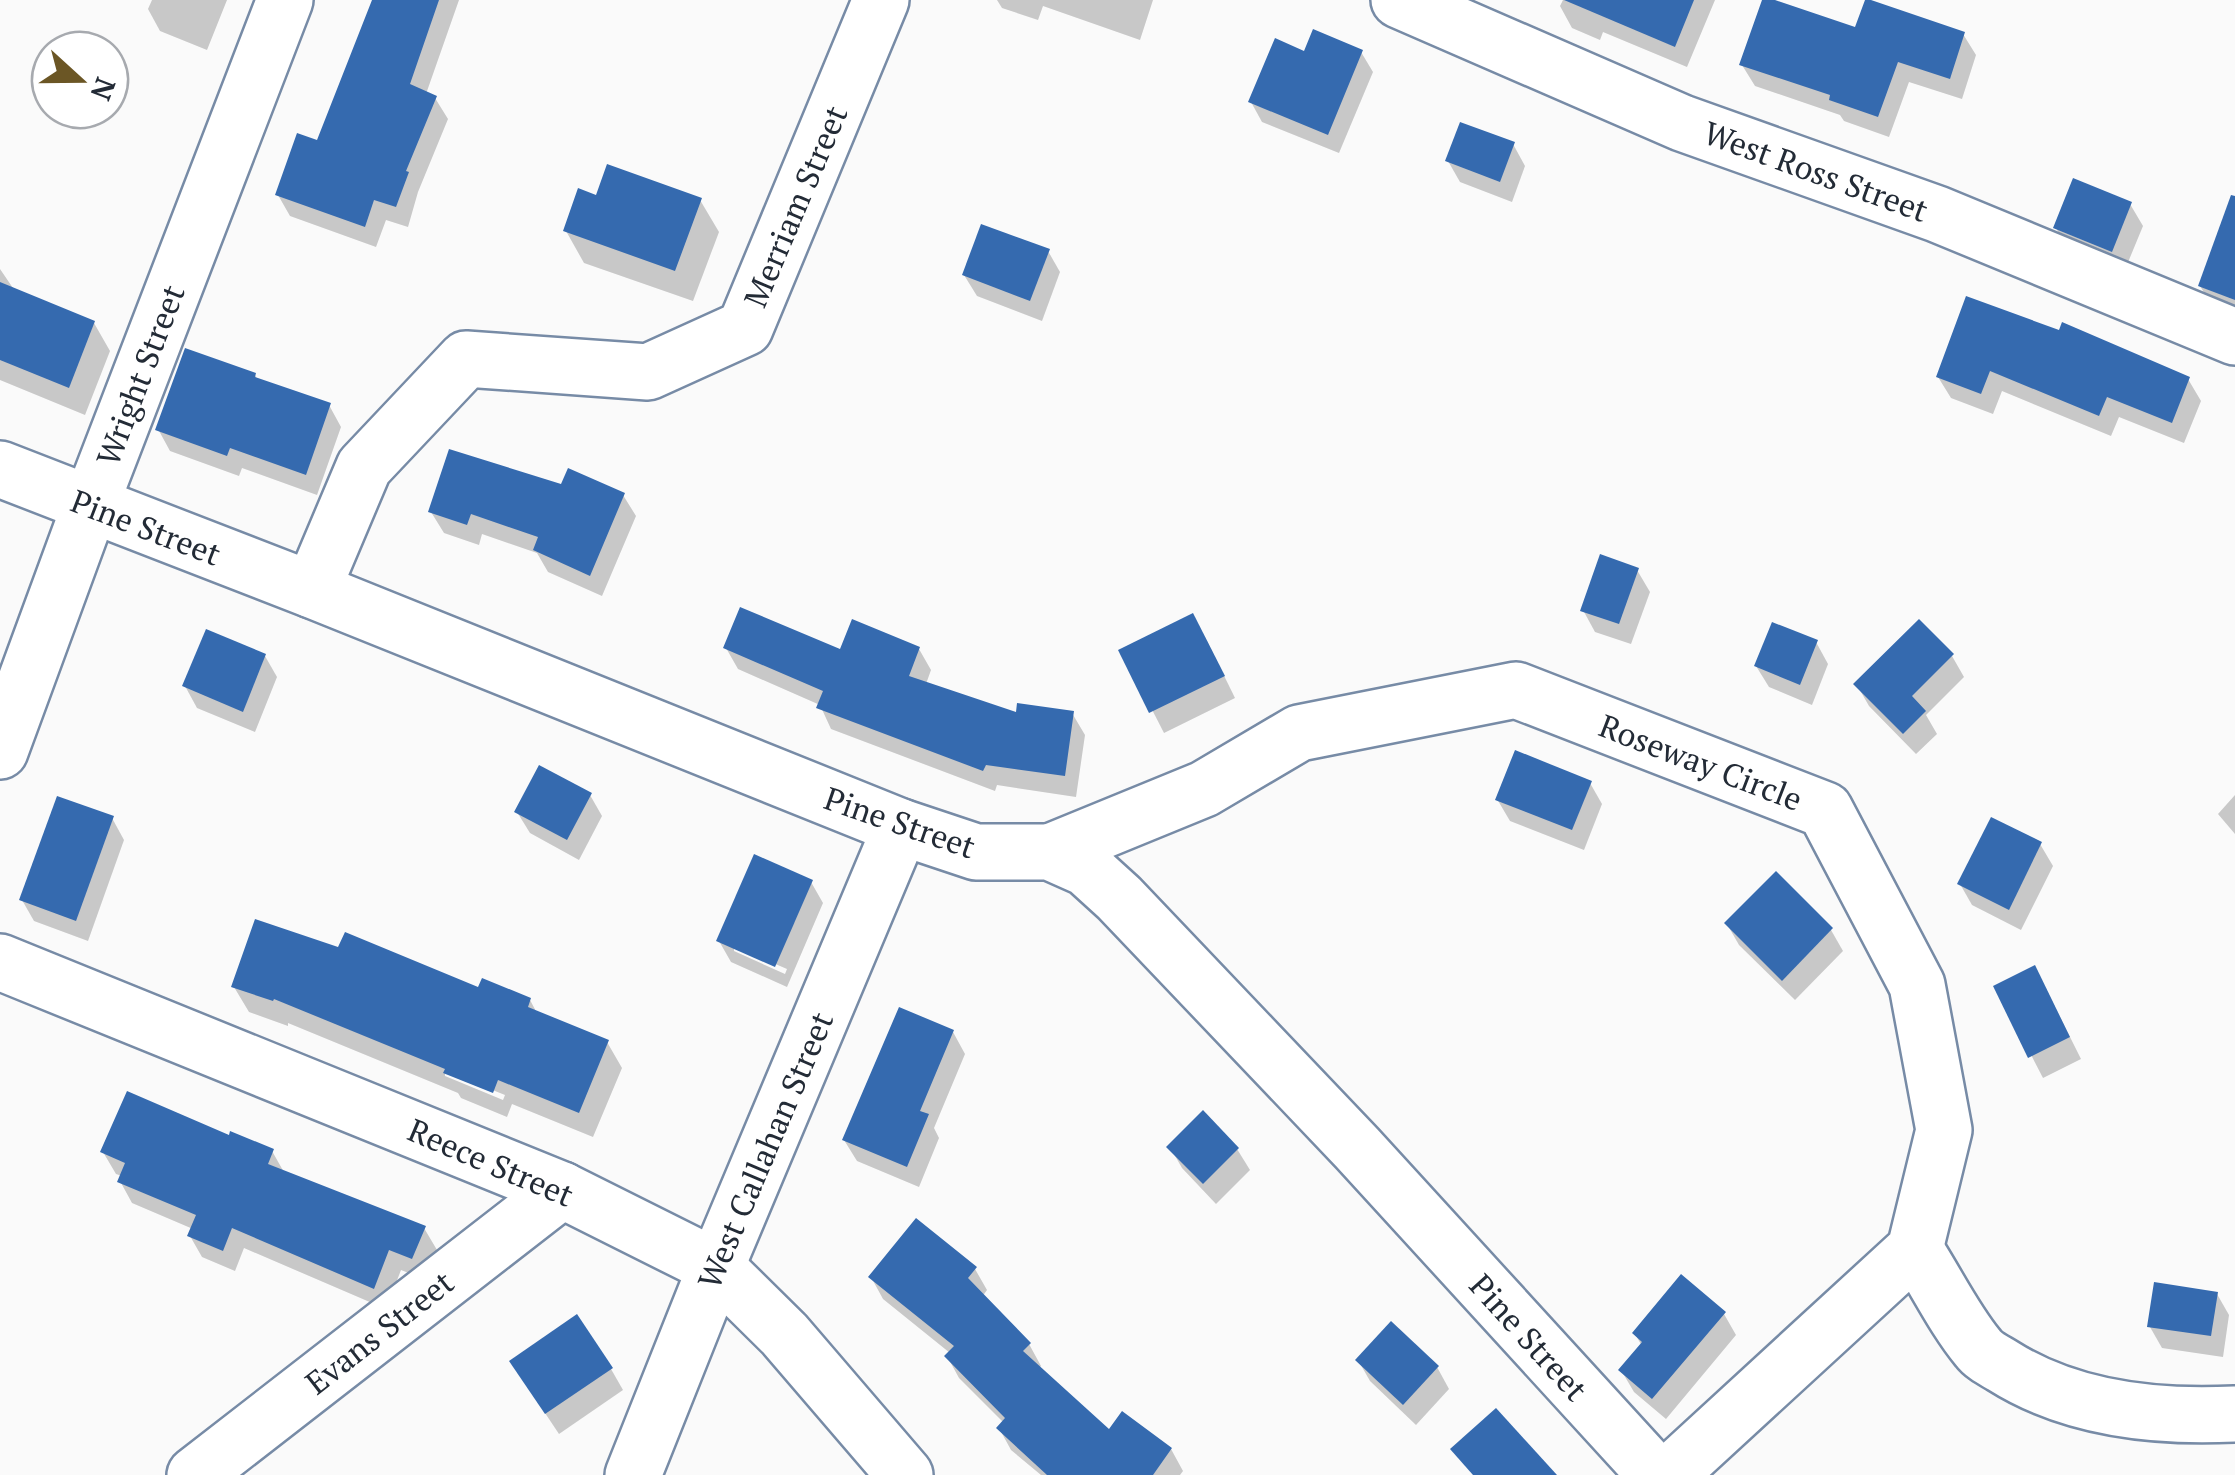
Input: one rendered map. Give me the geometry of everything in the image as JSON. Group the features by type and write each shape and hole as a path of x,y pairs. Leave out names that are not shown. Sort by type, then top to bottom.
{"street":[{"name":"Wright Street","path":"0,751 285,0"},
{"name":"Merriam Street","path":"312,590 364,467 466,359 648,372 745,328 881,0"},
{"name":"West Ross Street","path":"1399,0 1682,122 1937,214 2235,337"},
{"name":"Pine Street","path":"0,470 312,590 900,826 976,852 1050,852 1086,868 1357,1148 1656,1475"},
{"name":"Roseway Circle","path":"1050,852 1204,788 1299,733 1516,690 1825,810 1917,984 1944,1130 1916,1249"},
{"name":"West Callahan Street","path":"633,1475 900,826"},
{"name":"Reece Street","path":"10,979 562,1190 716,1267 784,1334 905,1475"},
{"name":"Evans Street","path":"195,1475 562,1190"},
{"path":"1669,1475 1916,1249 1980,1351 2024,1379 2128,1411 2192,1416 2235,1414"}],"building":[{"path":"372,0 439,0 410,84 437,96 406,171 409,172 396,207 374,200 365,227 275,195 297,133 317,140"},
{"path":"1564,0 1694,0 1675,47"},
{"path":"1762,0 1775,0 1855,27 1865,0 1871,0 1965,32 1950,79 1898,62 1878,117 1829,100 1830,95 1739,65"},
{"path":"1313,29 1363,50 1328,135 1248,102 1275,38 1304,51"},
{"path":"1460,122 1515,142 1500,182 1445,161"},
{"path":"607,164 702,198 675,271 563,231 578,188 596,195"},
{"path":"2073,178 2132,202 2112,252 2053,228"},
{"path":"2231,195 2235,196 2235,300 2198,286"},
{"path":"981,224 1050,249 1030,301 962,275"},
{"path":"0,282 95,321 69,388 0,360"},
{"path":"1966,296 2059,330 2062,322 2190,377 2172,423 2107,397 2099,416 1990,371 1981,394 1936,377"},
{"path":"185,348 331,403 306,475 230,448 227,456 155,430"},
{"path":"449,449 561,484 568,468 625,493 590,576 533,550 538,537 471,514 467,525 428,512"},
{"path":"1600,554 1639,568 1619,624 1580,611"},
{"path":"740,607 840,649 852,619 920,647 909,676 1016,712 1017,703 1074,711 1065,776 986,765 983,771 816,708 823,691 723,648"},
{"path":"1193,613 1225,676 1149,713 1118,650"},
{"path":"1919,619 1954,654 1912,696 1926,711 1903,734 1853,684"},
{"path":"1772,622 1818,640 1800,685 1754,666"},
{"path":"206,629 266,654 243,712 182,686"},
{"path":"1515,750 1592,781 1572,830 1495,800"},
{"path":"539,765 592,793 567,840 514,812"},
{"path":"57,796 114,816 76,921 19,900"},
{"path":"1991,817 2042,842 2009,910 1957,884"},
{"path":"754,854 813,880 775,967 716,941"},
{"path":"1776,871 1833,928 1782,981 1724,923"},
{"path":"255,919 338,947 345,932 478,987 482,978 531,998 528,1007 609,1040 579,1113 498,1080 493,1093 443,1073 445,1069 274,999 231,987"},
{"path":"2035,965 2070,1037 2028,1058 1993,986"},
{"path":"899,1007 954,1030 920,1111 929,1114 907,1167 842,1140"},
{"path":"127,1091 229,1135 230,1131 274,1149 268,1164 426,1226 412,1259 389,1250 374,1289 232,1228 223,1251 187,1236 196,1215 117,1182 125,1163 100,1152"},
{"path":"1203,1110 1239,1148 1203,1184 1166,1147"},
{"path":"916,1218 977,1267 968,1278 1031,1343 1023,1351 1109,1429 1122,1411 1172,1448 1153,1475 1047,1475 996,1428 1005,1418 944,1356 954,1346 868,1277"},
{"path":"1681,1274 1726,1312 1652,1399 1618,1370 1642,1342 1632,1333"},
{"path":"2154,1282 2218,1292 2211,1336 2147,1327"},
{"path":"577,1314 613,1368 545,1414 509,1361"},
{"path":"1391,1321 1439,1366 1403,1405 1355,1360"},
{"path":"1496,1408 1557,1475 1473,1475 1450,1449"}]}
